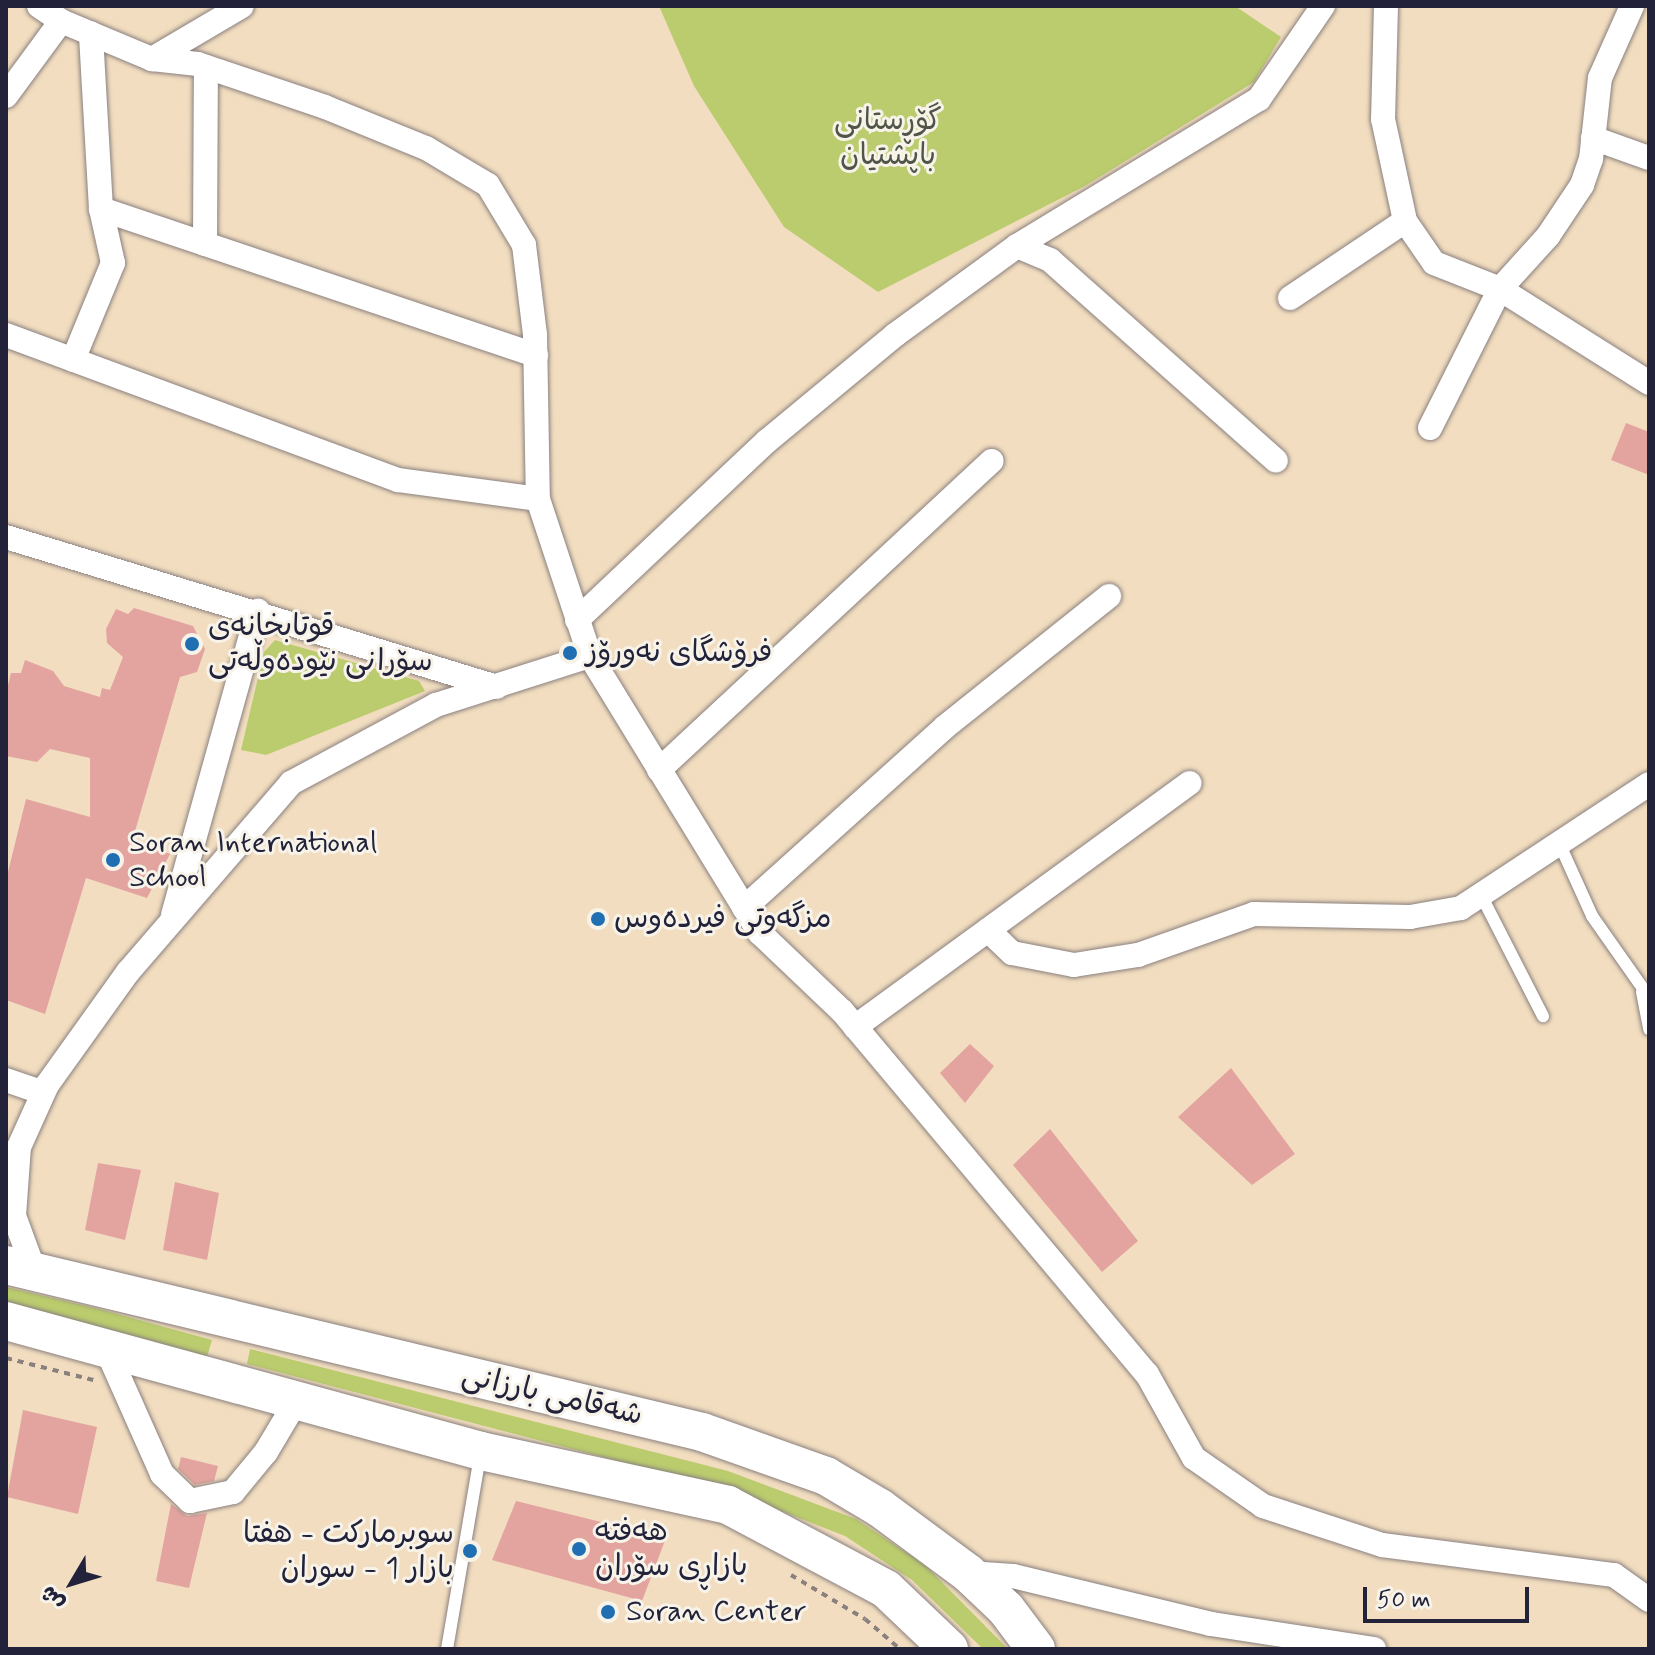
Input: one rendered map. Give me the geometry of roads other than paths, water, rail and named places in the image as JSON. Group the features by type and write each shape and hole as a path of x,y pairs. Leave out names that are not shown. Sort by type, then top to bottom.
{"highway":[{"name":"شەقامی بارزانی","path":"20,1269 702,1432 826,1476 880,1508 968,1573 1006,1609 1036,1649"},
{"path":"212,1377 223,1368 231,1342 220,1318"},
{"path":"6,1321 481,1451 728,1505 886,1589 949,1649"}],"street":[{"path":"39,6 61,21 152,59 206,67 426,148 488,185 524,245 536,355 538,499 590,656 760,933 855,1027 1147,1374 1194,1458 1263,1506 1382,1545 1614,1575 1649,1600"},
{"path":"152,59 242,6"},
{"path":"577,620 767,441 895,335 1017,246 1259,99 1323,6"},
{"path":"1386,6 1383,119 1405,221 1434,263 1500,289 1649,383"},
{"path":"1430,428 1500,289 1548,236 1582,185 1593,138 1600,78 1632,6"},
{"path":"6,96 61,21"},
{"path":"73,360 113,263 101,209 91,33"},
{"path":"205,244 206,67"},
{"path":"1593,138 1649,158"},
{"path":"101,209 536,355"},
{"path":"1290,298 1405,221"},
{"path":"1017,246 1050,260 1276,461"},
{"path":"6,335 398,480 538,499"},
{"path":"659,770 991,461"},
{"path":"6,537 258,611 497,687"},
{"path":"744,908 945,727 1109,596"},
{"path":"170,925 258,611"},
{"path":"20,1269 14,1216 19,1147 43,1093 128,972 291,783 436,705 590,656"},
{"path":"855,1027 1189,783"},
{"path":"988,930 1012,953 1074,965 1138,955 1254,914 1410,917 1461,908 1649,784"},
{"path":"6,1080 43,1093"},
{"path":"106,1348 162,1474 190,1501 233,1492 266,1452 297,1400"},
{"path":"968,1573 1038,1581 1211,1624 1374,1649"}],"lane":[{"path":"1560,845 1592,916 1646,994 1649,1029"},
{"path":"1482,897 1543,1016"},
{"path":"447,1649 481,1451"}],"place":[{"name":"قوتابخانەی سۆرانی نێودەوڵەتی","path":"192,644"},
{"name":"فرۆشگای نەورۆز","path":"570,653"},
{"name":"Soran International School","path":"113,860"},
{"name":"مزگەوتی فیردەوس","path":"598,919"},
{"name":"هەفتە بازاڕی سۆران","path":"579,1549"},
{"name":"سوبرماركت - هفتا بازار 1 - سوران","path":"470,1551"},
{"name":"Soran Center","path":"608,1612"}],"park label":[{"name":"گۆڕستانی باپشتیان","path":"888,138"}]}
